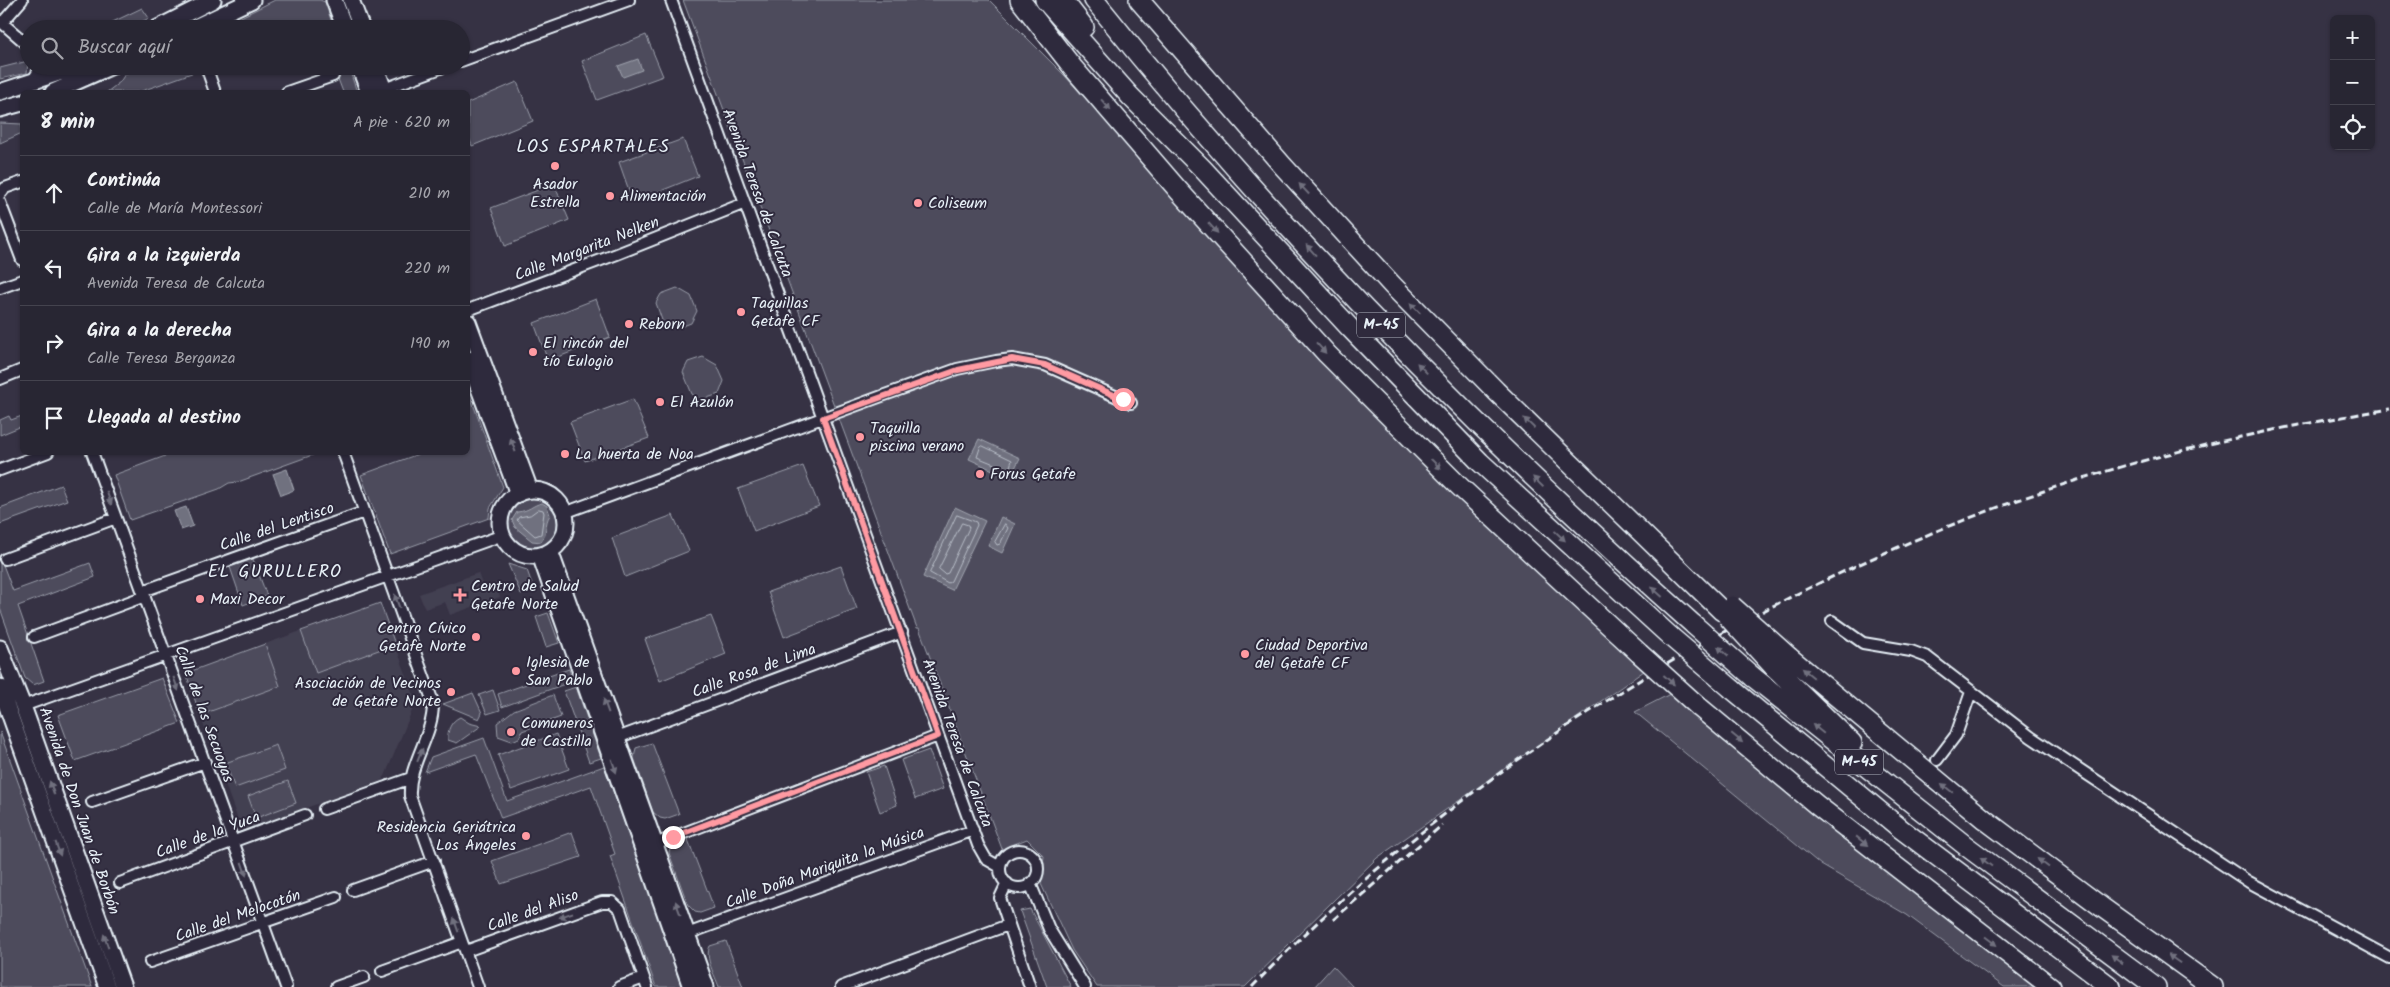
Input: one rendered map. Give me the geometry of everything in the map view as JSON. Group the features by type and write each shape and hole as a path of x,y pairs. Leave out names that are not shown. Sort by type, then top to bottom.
{"highway":[{"path":"1004,0 1074,68"},
{"path":"1020,0 1074,68 1180,191 1327,354 1458,485 1699,707 1818,806 2051,987"},
{"path":"1045,0 1130,96 1202,168"},
{"name":"M-45","path":"1063,0 1202,168 1351,329 1480,462 1671,637 1841,781 1942,860 2112,987"},
{"name":"M-45","path":"1094,0 1217,146 1362,307 1507,453 1595,538 1753,677 1966,846 2156,987"},
{"path":"1140,0 1283,166 1393,286 1496,391 1615,506 1782,662 1863,753 1966,846"},
{"path":"1150,0 1207,80"},
{"path":"1782,662 1984,819 2213,987"},
{"path":"1942,860 2008,924 2094,987"}],"street":[{"path":"20,38 1,22 22,0"},
{"path":"174,20 213,0"},
{"path":"210,20 252,0"},
{"path":"334,0 342,20"},
{"path":"351,0 359,20"},
{"path":"470,58 629,0"},
{"name":"Avenida Teresa de Calcuta","path":"671,0 978,845 986,859 1000,867"},
{"path":"31,83 36,75"},
{"path":"0,92 52,75"},
{"path":"58,90 92,75"},
{"path":"209,75 214,90"},
{"path":"366,75 378,90"},
{"path":"376,75 379,90"},
{"path":"382,90 422,75"},
{"path":"293,90 333,76"},
{"path":"0,109 20,104"},
{"path":"0,194 5,188 20,183"},
{"path":"0,202 20,255"},
{"name":"Calle Margarita Nelken","path":"470,309 745,203"},
{"path":"0,288 20,281"},
{"path":"470,328 524,492"},
{"path":"564,513 958,370 1012,359 1045,365 1132,403"},
{"path":"470,364 524,492"},
{"path":"0,378 20,371"},
{"path":"0,470 40,455"},
{"name":"Calle de las Secuoyas","path":"93,455 286,987"},
{"path":"344,455 433,702 431,727 411,778 410,796 478,987"},
{"path":"524,492 544,492 552,496 558,501 564,513 566,527 563,536 545,553 522,554 507,543 503,535 501,516 510,500 524,492"},
{"name":"Calle del Lentisco","path":"34,637 364,512"},
{"path":"5,559 116,518"},
{"path":"23,706 503,535"},
{"path":"545,553 617,738 706,987"},
{"path":"545,553 691,987"},
{"path":"1832,620 1863,643 1911,650 1927,657 2031,737 2249,882 2390,958"},
{"name":"Calle Rosa de Lima","path":"617,738 902,632"},
{"name":"Avenida de Don Juan de Borbón","path":"0,648 23,706 123,987"},
{"name":"Avenida de Don Juan de Borbón","path":"0,688 107,987"},
{"path":"1938,760 1956,735 1971,692"},
{"path":"655,844 938,736"},
{"path":"92,802 205,762"},
{"path":"324,809 411,778"},
{"name":"Calle de la Yuca","path":"120,883 306,815"},
{"name":"Calle Doña Mariquita la Música","path":"687,934 973,830"},
{"path":"1016,850 1028,852 1036,861 1038,867 1035,879 1018,887 1006,883 1000,867 1005,856 1016,850"},
{"path":"353,890 434,861"},
{"path":"1006,883 1000,898 1030,987"},
{"path":"1030,883 1049,929 1085,987"},
{"name":"Calle del Melocotón","path":"150,962 336,897"},
{"name":"Calle del Aliso","path":"382,971 602,902 612,902 620,909 645,983"},
{"path":"841,987 1008,925"},
{"path":"336,987 364,977"},
{"path":"619,987 645,983"}],"shaded area":[{"path":"275,0 320,0 325,2 331,20 235,20"},
{"path":"683,0 989,0 1065,76 1323,359 1644,671 1377,858 1245,987 1097,987 1072,950 1041,884 1044,856 1027,839 1002,849 919,628 917,628"},
{"path":"142,8 149,18 145,20 117,20"},
{"path":"646,35 663,76 597,100 582,61"},
{"path":"20,63 20,75 0,79 0,68"},
{"path":"124,75 186,75 145,90 110,90 120,82"},
{"path":"336,75 351,75 356,90 342,90"},
{"path":"517,82 533,121 472,146 470,140 470,102"},
{"path":"0,123 20,124 20,134 0,143"},
{"path":"683,139 698,176 633,202 619,162"},
{"path":"554,184 569,220 505,246 491,208"},
{"path":"677,288 691,296 697,311 691,323 675,329 663,323 656,303 661,294"},
{"path":"596,299 610,337 548,361 534,323"},
{"path":"703,357 717,365 724,381 719,394 701,400 692,394 683,372 688,362"},
{"path":"470,396 503,487 490,508 489,518 390,554 361,475 416,455 470,455"},
{"path":"633,399 649,438 585,461 570,422"},
{"path":"9,416 11,420 20,417 20,427 0,435 0,420"},
{"path":"168,455 312,455 238,482 229,483 219,489 130,520 114,475"},
{"path":"803,466 819,506 754,531 738,489"},
{"path":"61,485 67,500 0,524 0,508"},
{"path":"532,496 542,498 550,504 556,512 558,522 556,532 550,540 542,546 532,548 522,546 514,540 508,532 506,522 508,512 514,504 522,498"},
{"path":"673,515 689,551 625,577 612,538"},
{"path":"0,557 13,591 90,563 95,577 18,606 44,681 33,685 25,678 0,608"},
{"path":"253,559 267,596 243,605 230,567"},
{"path":"508,564 527,570 534,590 521,594"},
{"path":"841,566 857,609 784,637 768,592"},
{"name":"Centro de Salud Getafe Norte","path":"478,573 483,587 495,583 500,597 450,615 445,602 425,609 419,594"},
{"path":"380,603 395,644 316,673 301,631"},
{"path":"548,613 559,643 546,647 536,617"},
{"path":"711,616 726,654 660,681 645,639"},
{"path":"301,631 317,672 395,644 416,701 385,776 381,781 242,831 200,715 280,686 265,644"},
{"path":"265,644 280,686 200,715 186,673"},
{"path":"569,669 573,681 502,707 498,694"},
{"path":"162,678 180,723 75,761 58,715"},
{"path":"576,687 601,758 589,762 564,691"},
{"path":"493,690 500,710 487,714 479,695"},
{"path":"473,693 482,713 479,719 443,704"},
{"path":"1670,694 2039,987 2004,987 1907,915 1821,865 1635,712"},
{"path":"553,695 561,717 522,731 519,738 512,741 498,736 497,723 514,710"},
{"path":"460,717 469,723 481,726 457,743 448,740 448,733 452,723"},
{"path":"0,732 92,987 0,987"},
{"path":"556,734 569,769 511,790 498,755"},
{"path":"484,738 507,801 604,766 683,987 656,987 610,856 615,854 591,786 501,818 476,754 425,772 431,757"},
{"path":"652,743 679,814 665,819 660,818 653,812 634,758 636,748"},
{"path":"276,745 285,770 235,788 225,763"},
{"path":"929,750 943,789 915,799 901,760"},
{"path":"884,766 897,805 880,812 866,772"},
{"path":"288,781 296,803 256,818 248,796"},
{"path":"572,832 581,857 501,884 492,861"},
{"path":"687,837 714,908 700,913 695,912 688,905 669,853 671,842"},
{"path":"1030,909 1071,987 1047,987 1020,911"},
{"path":"726,941 743,987 719,987 711,966 708,956 710,946"},
{"path":"1333,966 1353,987 1314,987"}],"water":[{"path":"638,59 642,70 623,77 618,66"},
{"path":"979,439 1020,458 1010,478 969,459"},
{"path":"287,469 294,490 281,495 273,474"},
{"path":"542,503 547,506 550,515 545,535 541,542 532,541 515,527 512,520 517,512"},
{"path":"186,507 193,526 181,530 174,511"},
{"path":"955,507 985,521 952,590 923,577"},
{"path":"1001,517 1015,524 1002,553 988,546"}],"railway":[{"path":"1252,987 1335,906 1424,830 1519,759 1618,694 1720,634 1826,580 1933,533 2041,492 2084,478 2127,465 2258,433 2390,409"},
{"path":"1333,920 1442,825"}],"place":[{"name":"Asador Estrella","path":"555,166"},
{"name":"Alimentación","path":"610,196"},
{"name":"Coliseum","path":"918,203"},
{"name":"Taquillas Getafe CF","path":"741,312"},
{"name":"Reborn","path":"629,324"},
{"name":"El rincón del tío Eulogio","path":"533,352"},
{"name":"El Azulón","path":"660,402"},
{"name":"Taquilla piscina verano","path":"860,437"},
{"name":"La huerta de Noa","path":"565,454"},
{"name":"Forus Getafe","path":"980,474"},
{"name":"Centro de Salud Getafe Norte","path":"460,595"},
{"name":"Maxi Decor","path":"200,599"},
{"name":"Centro Cívico Getafe Norte","path":"476,637"},
{"name":"Ciudad Deportiva del Getafe CF","path":"1245,654"},
{"name":"Iglesia de San Pablo","path":"516,671"},
{"name":"Asociación de Vecinos de Getafe Norte","path":"451,692"},
{"name":"Comuneros de Castilla","path":"511,732"},
{"name":"Residencia Geriátrica Los Ángeles","path":"526,836"}],"district":[{"name":"LOS ESPARTALES","path":"593,147"},
{"name":"EL GURULLERO","path":"275,572"}],"route":[{"path":"673,837 938,736 902,632 823,418 958,370 1012,359 1045,365 1123,399"}]}
